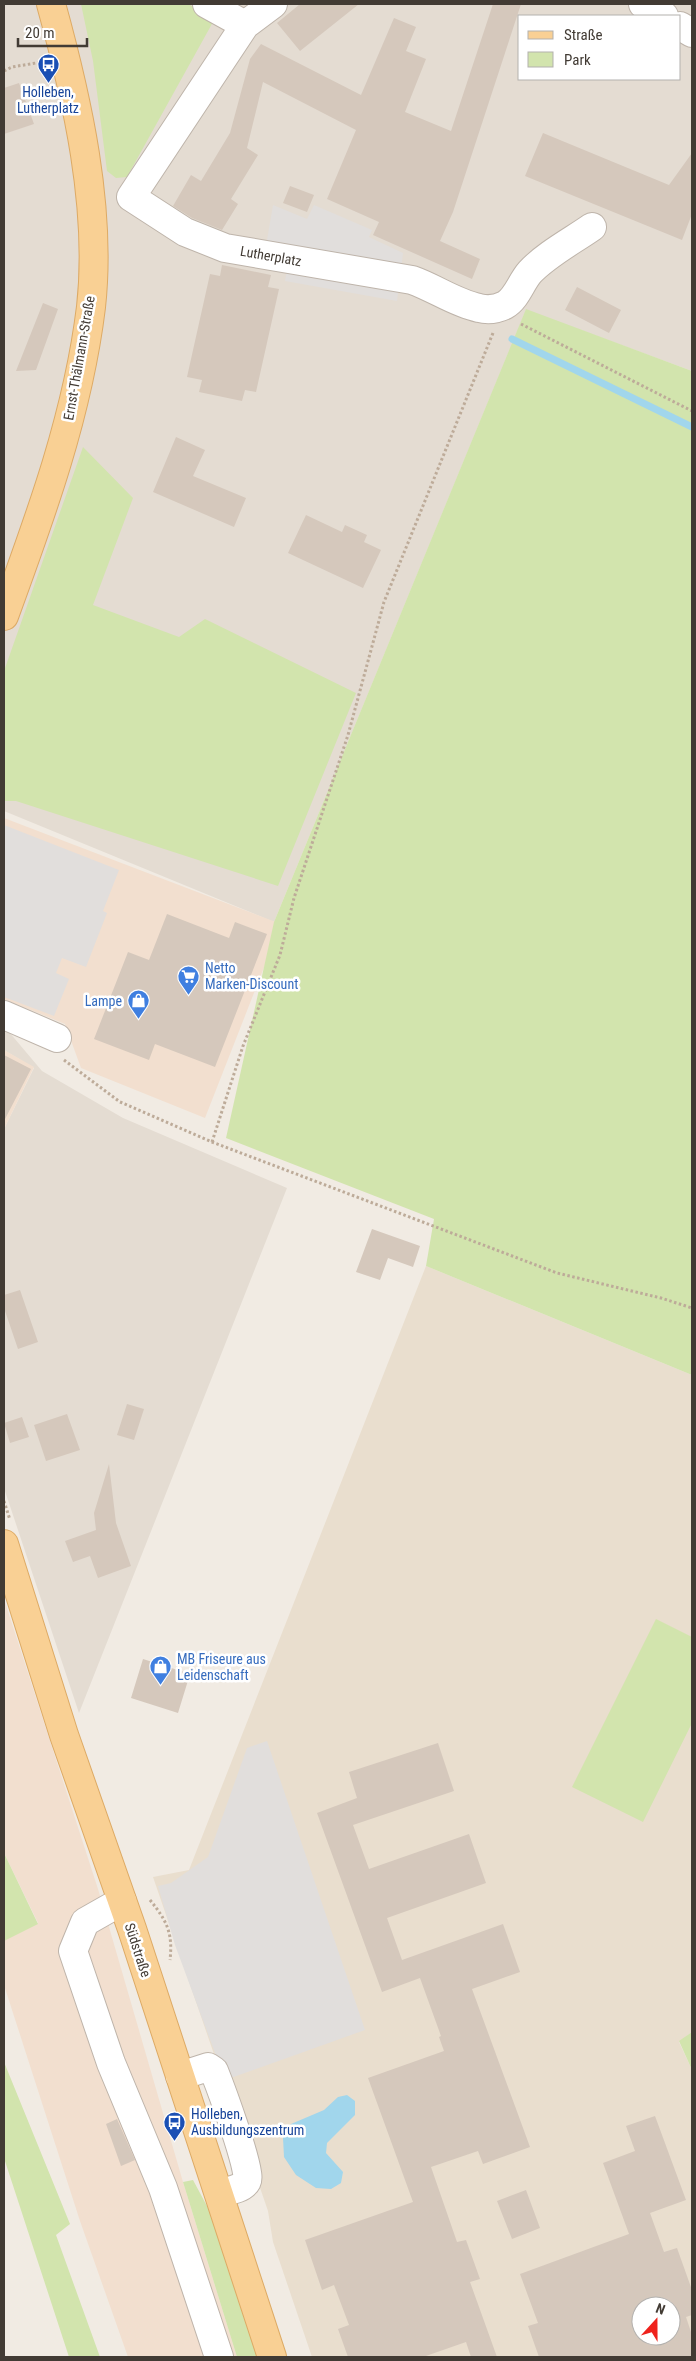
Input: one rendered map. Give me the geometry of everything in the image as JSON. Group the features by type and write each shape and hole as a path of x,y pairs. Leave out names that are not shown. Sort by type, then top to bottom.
{"main road":[{"name":"Ernst-Thälmann-Straße","path":"4,616 12,570 57,467 71,414 91,306 93,250 90,201 66,58 51,4"},
{"name":"Südstraße","path":"4,1544 64,1735 122,1902 272,2357"}],"street":[{"path":"207,4 244,25"},
{"name":"Lutherplatz","path":"273,4 244,25 131,197 186,232 225,248 412,280 431,286 459,301 479,308 494,309"},
{"path":"643,4 662,15"},
{"path":"681,27 692,33"},
{"path":"494,309 512,299 528,274 538,264 592,227"},
{"path":"4,1015 57,1038"},
{"path":"122,1902 85,1922 73,1951 111,2063 163,2188 219,2357"}],"path":[{"path":"4,71 12,67 66,58"},
{"path":"494,309 692,411"},
{"path":"212,1142 243,1046 280,954 294,898 348,735 384,602 497,322 494,309"},
{"path":"57,1038 65,1063 120,1102 212,1142 557,1273 661,1298 692,1308"}],"shaded area":[{"path":"4,4 692,4 692,371 526,310 274,922 4,811"},
{"path":"273,205 307,219 314,205 372,230 369,237 403,253 397,301 285,281 290,250 266,246"},
{"path":"4,818 281,924 205,1118 81,1068 65,1024 4,999"},
{"path":"4,825 119,870 103,911 107,913 86,967 62,958 56,973 69,979 54,1016 4,997"},
{"path":"4,1026 42,1071 123,1118 287,1188 79,1713 4,1488 4,1129 34,1068 4,1050"},
{"path":"4,1050 34,1067 4,1129"},
{"path":"426,1266 692,1375 692,2032 679,2042 692,2070 692,2357 312,2357 273,2242 268,2211 153,1877 189,1870"},
{"path":"4,1599 98,1889 183,2182 237,2357 128,2357 80,2221 4,1985 4,1940 38,1923 4,1853"},
{"path":"267,1741 365,2030 225,2080 175,1945 158,1886 171,1883 208,1857 247,1748"}],"green space":[{"path":"81,4 188,4 209,15 213,22 127,177 116,178 107,171 93,61"},
{"path":"526,309 692,371 692,1375 426,1266 434,1219 226,1138 274,922"},
{"path":"83,447 133,498 93,605 179,637 205,619 356,693 278,886 16,801 4,801 4,671"},
{"path":"656,1619 692,1637 692,1723 643,1822 572,1787"},
{"path":"4,1853 38,1924 4,1941"},
{"path":"692,2032 692,2070 679,2041"},
{"path":"4,2062 70,2224 56,2235 100,2357 69,2357 4,2158"},
{"path":"193,2180 214,2219 260,2357 237,2357 183,2182"}],"water":[{"path":"347,2095 355,2101 355,2115 327,2143 326,2153 343,2172 341,2183 331,2189 316,2188 296,2175 284,2157 283,2138 291,2124 324,2110 338,2097"}],"building":[{"path":"300,4 359,4 300,51 277,23"},
{"path":"493,4 521,4 453,212 440,241 480,259 472,279 373,235 379,222 327,199 356,130 263,82 247,148 258,155 231,199 238,204 222,230 192,218 173,206 191,175 201,181 230,133 250,59 261,44 361,95 394,18 416,27 406,51 426,59 405,112 451,131"},
{"path":"19,83 34,124 4,134 4,88"},
{"path":"543,133 669,185 692,153 692,214 682,240 525,176"},
{"path":"290,186 314,195 307,212 283,203"},
{"path":"222,265 271,275 268,287 279,289 256,392 245,390 242,401 199,392 202,380 187,377 210,274 220,276"},
{"path":"577,287 621,310 609,333 565,310"},
{"path":"43,303 58,309 36,370 16,371"},
{"path":"176,437 205,450 193,476 246,498 234,527 153,492"},
{"path":"306,515 342,532 345,525 367,535 364,542 381,550 363,588 288,553"},
{"name":"Netto Marken-Discount","path":"167,914 229,938 235,922 267,934 215,1067 155,1044 149,1060 94,1039 128,952 149,960"},
{"path":"4,1055 31,1069 4,1121"},
{"path":"372,1229 420,1246 413,1267 388,1258 380,1280 356,1272"},
{"path":"20,1290 38,1342 18,1349 4,1308 4,1295"},
{"path":"127,1404 144,1409 134,1440 117,1435"},
{"path":"67,1414 80,1450 46,1461 34,1425"},
{"path":"22,1417 29,1437 10,1443 4,1423"},
{"path":"109,1464 116,1523 131,1566 98,1578 90,1556 73,1562 65,1541 96,1530 94,1513"},
{"name":"MB Friseure aus Leidenschaft","path":"143,1659 190,1674 178,1713 131,1698"},
{"path":"438,1743 454,1791 353,1825 369,1869 469,1834 486,1883 387,1918 402,1960 503,1924 520,1972 472,1989 530,2147 483,2164 478,2151 431,2167 457,2242 466,2240 480,2279 470,2282 497,2357 471,2357 466,2342 423,2357 348,2357 338,2329 349,2325 334,2285 322,2290 305,2240 413,2202 368,2078 444,2051 439,2037 441,2036 420,1978 382,1992 317,1813 357,1798 349,1772"},
{"path":"655,2116 686,2200 650,2213 664,2252 677,2248 692,2290 692,2315 686,2317 692,2335 692,2357 539,2357 528,2326 538,2323 520,2274 629,2234 603,2163 635,2151 626,2126"},
{"path":"117,2119 135,2160 121,2166 106,2124"},
{"path":"526,2190 540,2228 512,2239 497,2201"}],"waterway":[{"path":"512,339 692,427"}],"place":[{"name":"Holleben, Lutherplatz","path":"48,83"},
{"name":"Netto Marken-Discount","path":"189,995"},
{"name":"Lampe","path":"138,1020"},
{"name":"MB Friseure aus Leidenschaft","path":"161,1686"},
{"name":"Holleben, Ausbildungszentrum","path":"175,2141"}]}
